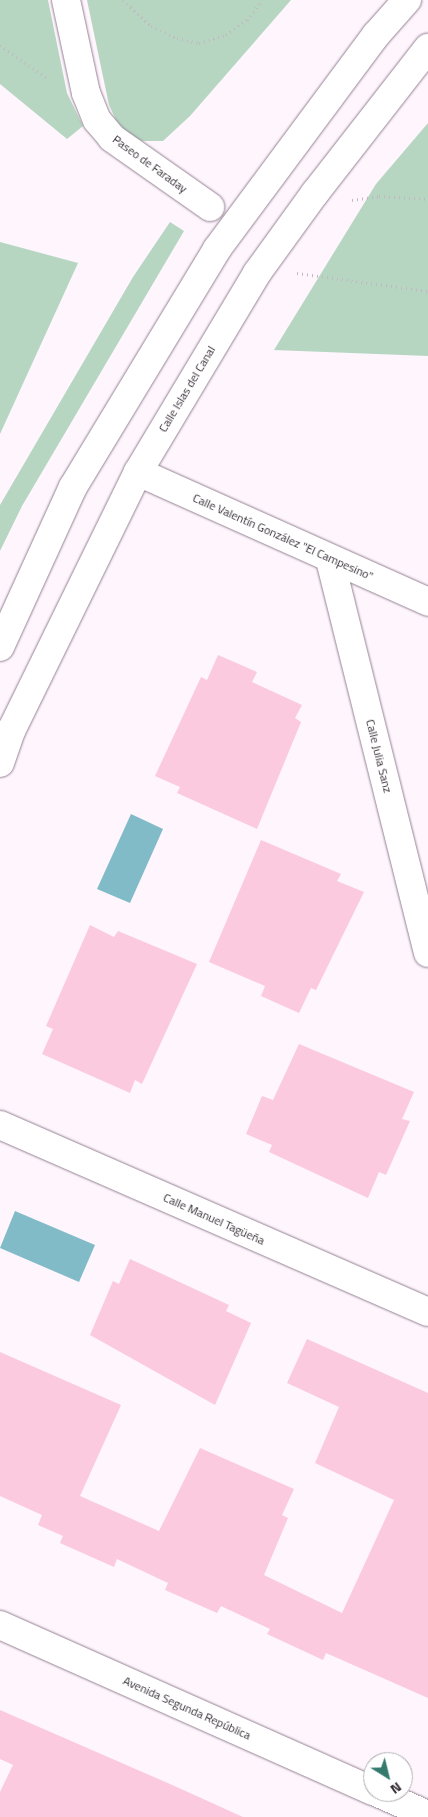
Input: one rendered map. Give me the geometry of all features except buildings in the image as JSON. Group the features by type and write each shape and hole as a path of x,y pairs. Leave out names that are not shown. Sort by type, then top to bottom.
{"street":[{"name":"Paseo de Faraday","path":"66,0 86,93 97,120 112,138 210,206"},
{"path":"0,647 73,487 217,249 376,35 406,0"},
{"name":"Calle Islas del Canal","path":"0,763 12,730 138,472 257,273 315,193 428,48"},
{"name":"Calle Valentín González \"El Campesino\"","path":"138,472 330,560 428,602"},
{"name":"Calle Julia Sanz","path":"330,560 428,953"},
{"name":"Calle Manuel Tagüeña","path":"0,1125 428,1312"},
{"name":"Avenida Segunda República","path":"0,1625 363,1786"},
{"name":"Avenida Segunda República","path":"399,1802 428,1815"}],"path":[{"path":"123,0 151,26 177,38 199,42 226,35 247,20 262,0"},
{"path":"0,45 67,93 86,93"},
{"path":"343,202 379,196 428,199"},
{"path":"294,273 428,292"}],"green space":[{"path":"0,0 48,0 67,93 83,126 67,139 0,84"},
{"path":"87,0 291,0 190,116 163,141 142,141 126,132 116,120 109,105"},
{"path":"428,123 428,356 274,350 376,184"},
{"path":"170,222 184,231 22,506 0,551 0,505 133,277"},
{"path":"0,242 78,263 0,434"}],"water":[{"path":"131,814 163,829 130,903 97,889"},
{"path":"15,1211 95,1245 79,1282 0,1248"}]}
